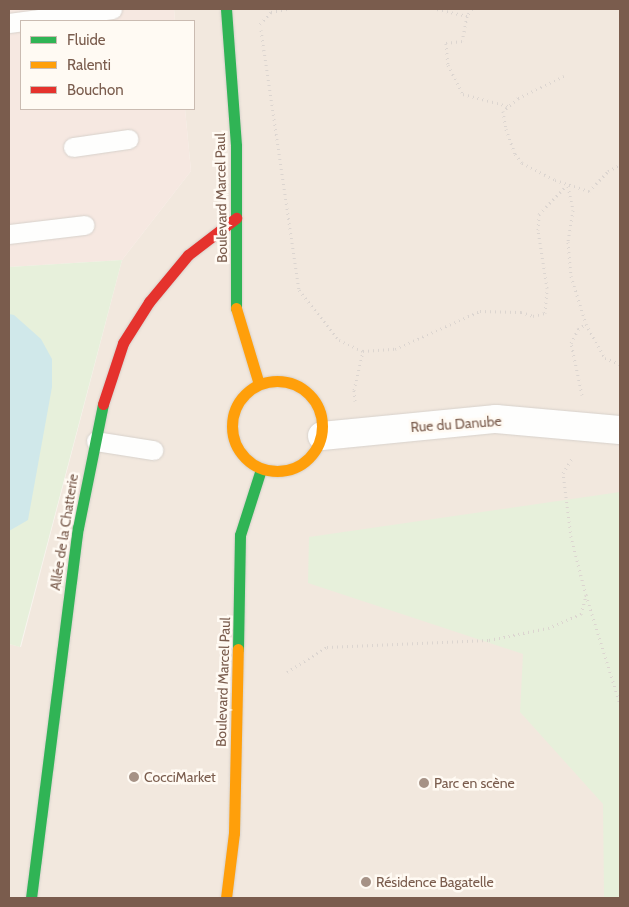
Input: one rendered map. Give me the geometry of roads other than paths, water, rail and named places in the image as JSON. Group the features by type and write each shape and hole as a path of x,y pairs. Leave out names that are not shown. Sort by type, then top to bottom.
{"street":[{"name":"Boulevard Marcel Paul","path":"226,9 236,146 236,311 259,384"},
{"name":"Allée de la Chatterie","path":"31,898 78,528 105,394 122,343 149,302 188,255 236,218"},
{"path":"278,380 298,385 314,397 322,415 322,436 314,453 299,466 281,472 261,469 246,460 235,445 231,427 234,409 244,394 259,384 278,380"},
{"name":"Rue du Danube","path":"322,436 496,419 581,440 620,430"},
{"name":"Boulevard Marcel Paul","path":"226,898 234,833 240,535 246,509 261,469"}],"lane":[{"path":"31,20 112,9"},
{"path":"73,147 128,139"},
{"path":"9,234 84,225"},
{"path":"96,441 153,450"}],"water":[{"path":"9,314 14,315 41,339 52,359 52,387 28,520 9,531"}],"place":[{"name":"CocciMarket","path":"134,777"},
{"name":"Parc en scène","path":"424,783"},
{"name":"Résidence Bagatelle","path":"366,882"}]}
